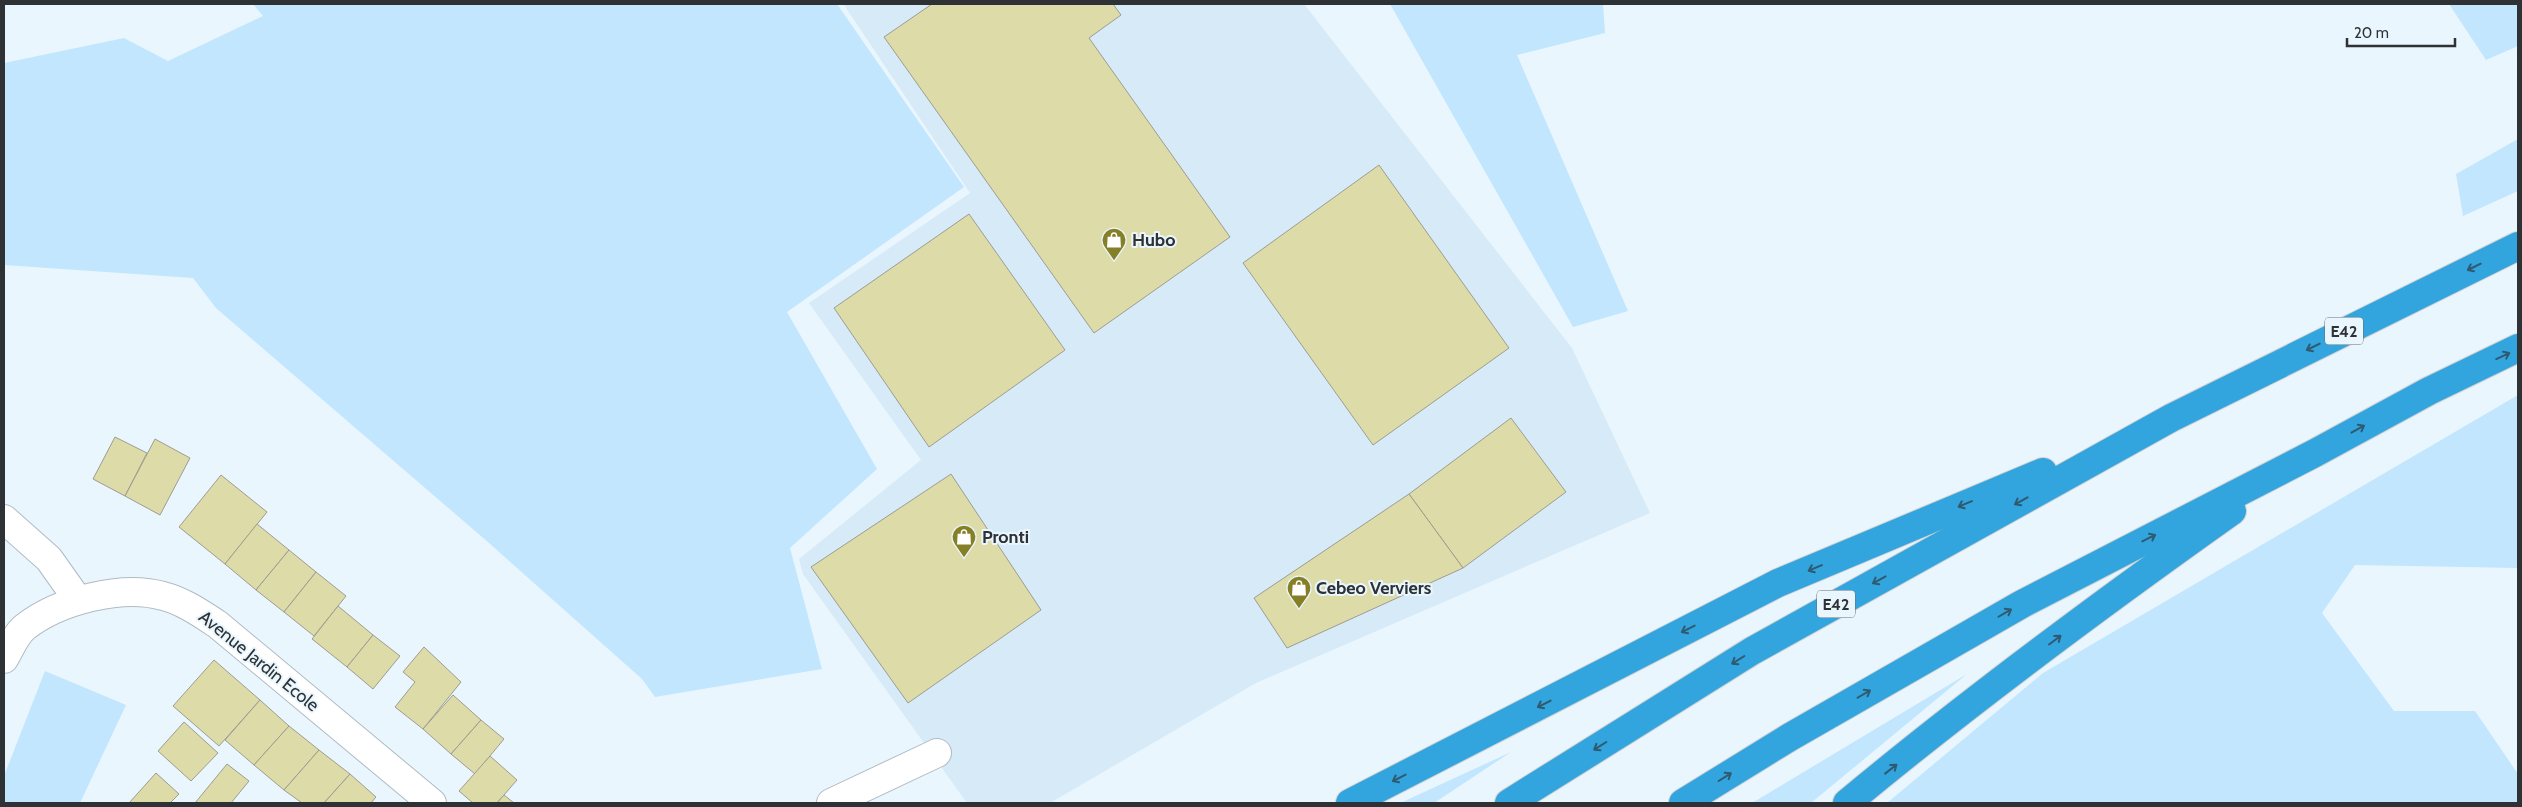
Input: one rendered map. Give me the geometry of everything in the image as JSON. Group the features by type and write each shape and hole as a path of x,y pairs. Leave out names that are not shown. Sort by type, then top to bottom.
{"highway":[{"name":"E42","path":"1509,803 1752,651 2171,418 2518,246"},
{"path":"1683,803 1790,737 2022,604 2429,391 2518,348"},
{"path":"1350,803 1778,583 2171,418"},
{"path":"1847,803 2016,669 2132,582 2315,452"}],"street":[{"path":"4,519 49,559 78,600"},
{"name":"Avenue Jardin Ecole","path":"4,659 23,628 53,610 78,600 134,592 162,596 190,606 217,624 432,803"},
{"path":"831,803 936,753"}],"shaded area":[{"path":"253,4 837,4 964,187 787,312 877,469 790,548 822,669 655,697 642,679 489,543 216,308 193,278 4,265 4,63 124,38 168,61 263,16"},
{"path":"845,4 1304,4 1572,348 1650,513 1256,683 1050,803 967,803 803,574 799,559 921,460 809,303 970,193"},
{"path":"1390,4 1603,4 1605,33 1517,55 1628,311 1573,327"},
{"path":"2449,4 2518,4 2518,46 2486,60"},
{"path":"2518,139 2518,191 2463,216 2456,174"},
{"path":"2518,395 2518,568 2355,565 2322,613 2394,711 2475,711 2518,774 2518,803 1887,803 2043,673"},
{"path":"45,671 126,705 80,803 4,803 4,776"},
{"path":"1967,674 1811,803 1752,803"},
{"path":"1511,752 1434,803 1401,803 1409,799"}],"building":[{"path":"932,4 1113,4 1121,15 1089,38 1230,237 1094,333 884,37"},
{"path":"1379,165 1509,348 1373,445 1243,263"},
{"path":"969,214 1065,350 929,447 834,308"},
{"path":"1511,418 1566,492 1463,568 1409,494"},
{"path":"115,437 147,453 125,496 93,479"},
{"path":"155,439 190,458 160,515 125,496"},
{"path":"951,474 1041,610 908,703 811,567"},
{"path":"221,475 267,512 225,564 179,527"},
{"path":"1409,494 1463,568 1287,648 1254,598"},
{"path":"257,524 289,550 256,590 225,564"},
{"path":"289,550 316,572 284,612 256,590"},
{"path":"316,572 346,596 314,636 284,612"},
{"path":"338,606 373,635 347,667 312,639"},
{"path":"373,635 400,656 373,689 347,667"},
{"path":"424,647 461,682 423,729 395,707 415,682 403,672"},
{"path":"214,660 260,700 219,746 173,706"},
{"path":"453,695 481,720 451,754 423,729"},
{"path":"260,700 289,726 254,765 225,740"},
{"path":"481,720 504,739 475,774 451,754"},
{"path":"184,722 218,753 191,781 158,751"},
{"path":"289,726 319,750 284,790 254,765"},
{"path":"319,750 350,774 324,803 302,803 284,790"},
{"path":"490,756 517,780 497,803 473,803 459,791"},
{"path":"227,764 249,781 231,803 195,803"},
{"path":"156,773 179,794 170,803 129,803"},
{"path":"350,774 376,797 371,803 324,803"},
{"path":"504,795 514,803 497,803"}],"place":[{"name":"Hubo","path":"1114,261"},
{"name":"Pronti","path":"964,558"},
{"name":"Cebeo Verviers","path":"1299,609"}]}
